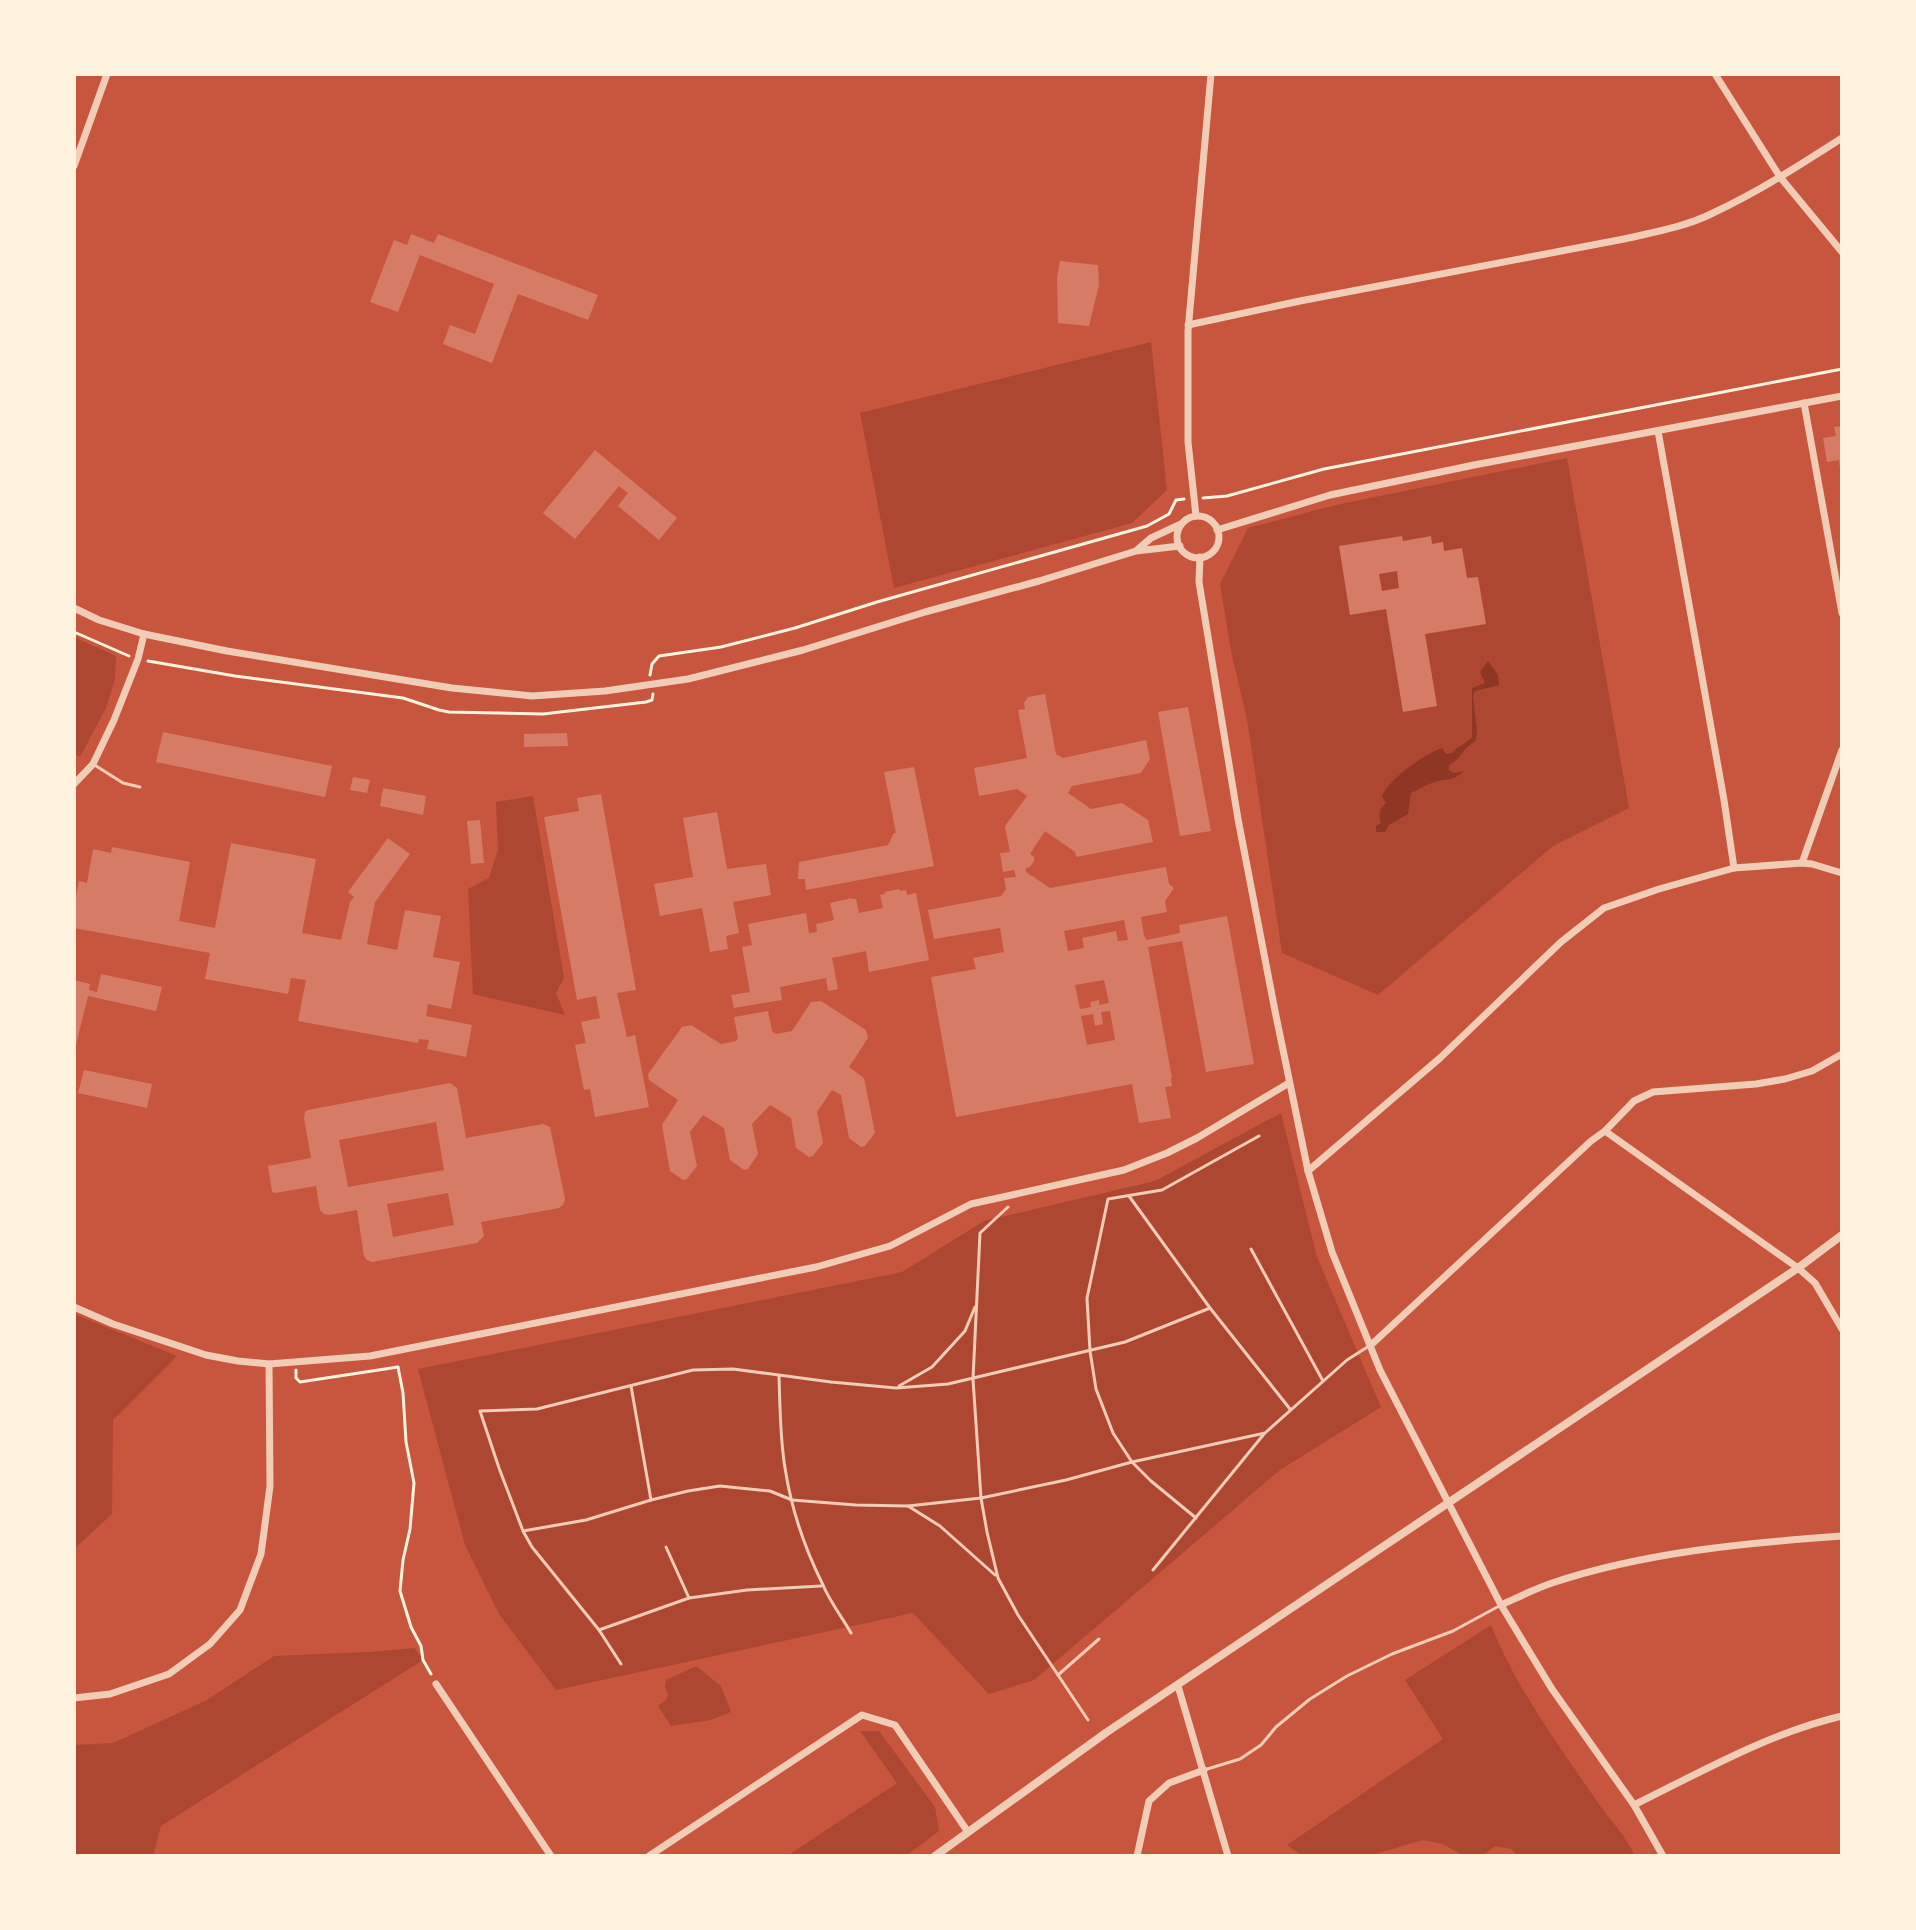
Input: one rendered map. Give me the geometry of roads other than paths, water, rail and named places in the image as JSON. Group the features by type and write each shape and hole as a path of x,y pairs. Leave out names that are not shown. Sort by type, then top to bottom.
{"street":[{"path":"74,166 107,74"},
{"path":"1196,516 1188,442 1188,325 1211,74"},
{"path":"1715,74 1780,177 1842,252"},
{"path":"1188,325 1672,228 1712,214 1842,138"},
{"path":"1217,530 1330,495 1842,396"},
{"path":"1804,403 1842,613"},
{"path":"1658,431 1734,868"},
{"path":"1136,551 1151,538 1196,516 1209,519 1217,530 1215,549 1200,557 1188,555 1180,546 1177,535 1181,524"},
{"path":"74,608 99,620 144,634 227,651 465,689 532,696 605,691 688,679 803,650 1136,551 1180,546"},
{"path":"1200,557 1199,582 1238,819 1308,1171 1332,1252 1380,1370 1501,1605 1552,1689 1634,1805 1663,1856"},
{"path":"74,784 93,764 114,720 138,659 144,634"},
{"path":"1802,863 1842,750"},
{"path":"1308,1171 1440,1058 1561,942 1604,908 1734,868 1802,863 1842,873"},
{"path":"1371,1345 1634,1101 1653,1092 1785,1079 1812,1071 1842,1054"},
{"path":"74,1307 113,1324 206,1355 238,1361 269,1364 385,1353 816,1267 867,1253 890,1246 971,1204 1124,1170 1167,1153 1289,1083"},
{"path":"1605,1131 1798,1268 1815,1283 1842,1329"},
{"path":"935,1856 1107,1732 1449,1504 1842,1235"},
{"path":"74,1698 110,1694 169,1674 210,1644 240,1610 261,1554 270,1486 269,1364"},
{"path":"1501,1605 1549,1584 1618,1564 1717,1548 1842,1536"},
{"path":"436,1684 551,1856"},
{"path":"1178,1686 1228,1856"},
{"path":"649,1856 862,1715 895,1725 968,1832"},
{"path":"1634,1805 1749,1749 1842,1716"},
{"path":"1137,1856 1149,1801 1169,1783 1204,1770"}],"lane":[{"path":"93,764 123,783 140,787"},
{"path":"1196,1518 1132,1462 1113,1433 1096,1389 1087,1298 1108,1199 1162,1190 1259,1136"},
{"path":"1129,1196 1210,1308 1290,1409"},
{"path":"1008,1207 980,1233 973,1379 981,1498 998,1578 1018,1615 1088,1720"},
{"path":"1251,1249 1323,1381"},
{"path":"896,1388 932,1367 965,1331 977,1303"},
{"path":"621,1664 599,1630 532,1547 523,1531 480,1411 537,1409 693,1370 733,1369 896,1388 948,1384 1125,1342 1210,1308"},
{"path":"1153,1570 1265,1433 1347,1360 1371,1345"},
{"path":"779,1376 785,1468 792,1500 823,1586 851,1633"},
{"path":"630,1384 651,1500"},
{"path":"523,1531 586,1520 651,1500 720,1486 770,1491 792,1500 856,1505 908,1506 981,1498 1265,1433"},
{"path":"908,1506 940,1526 998,1578"},
{"path":"666,1547 689,1598"},
{"path":"599,1630 689,1598 747,1590 823,1586"},
{"path":"1204,1770 1240,1759 1261,1745 1276,1727 1310,1699 1347,1676 1392,1654 1453,1631 1501,1605"},
{"path":"1058,1675 1099,1639"}]}
